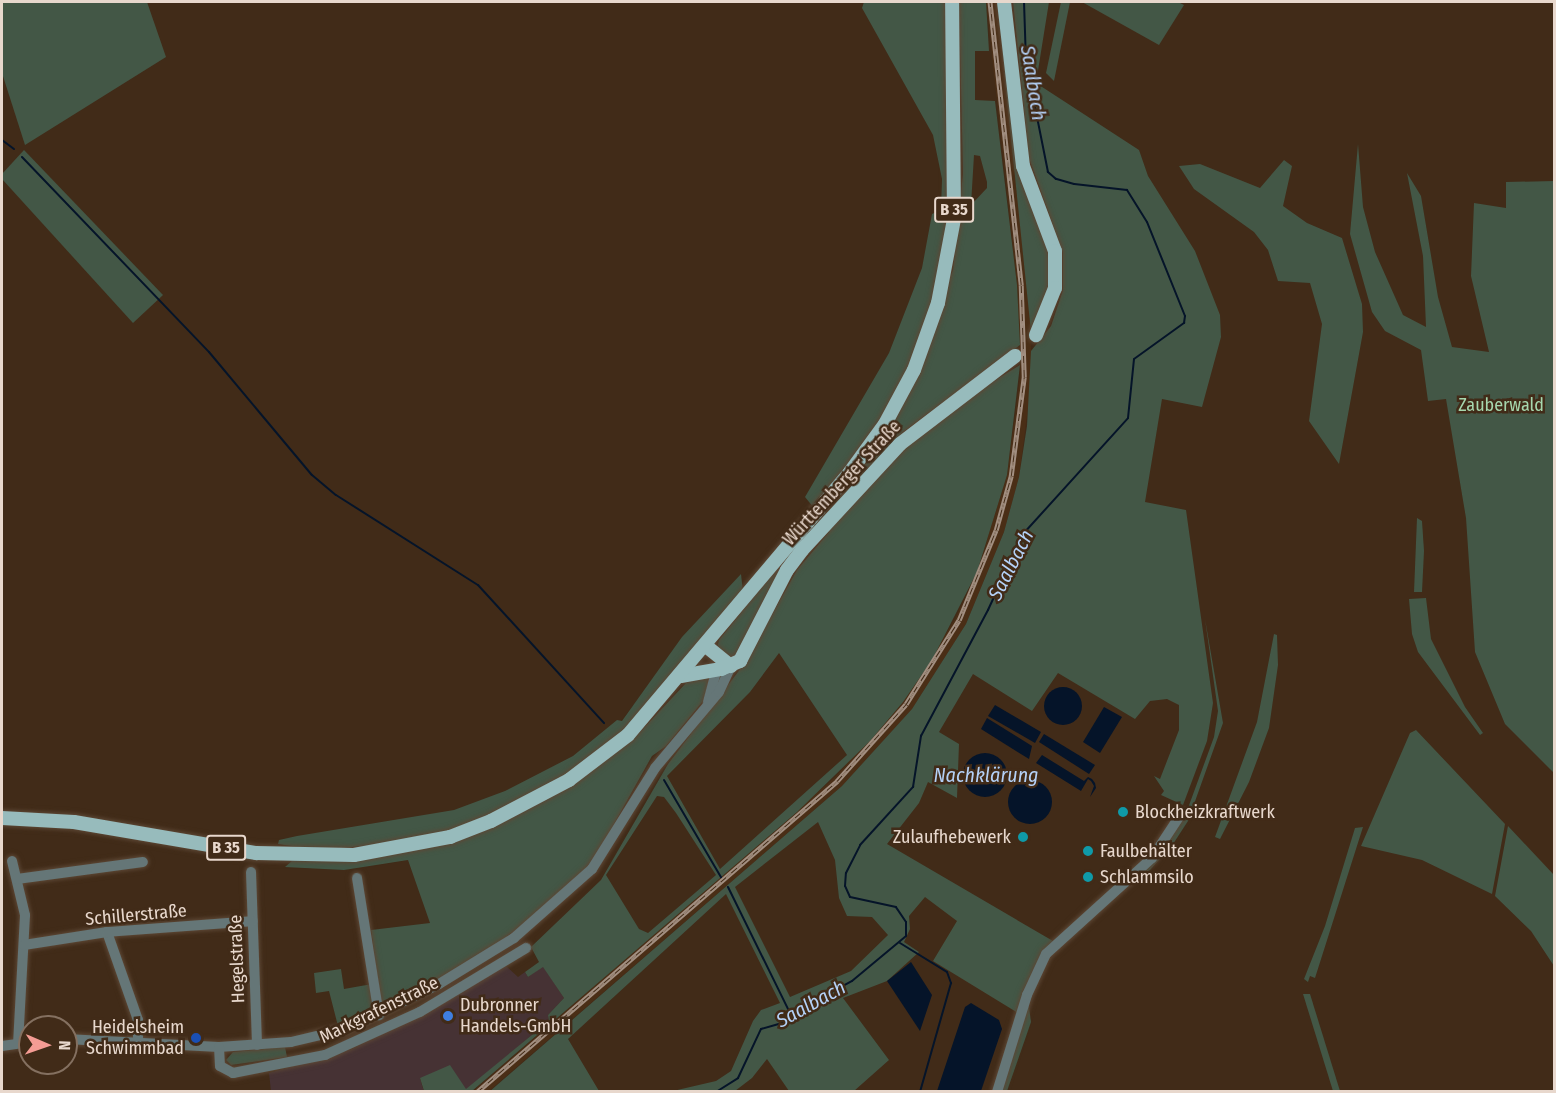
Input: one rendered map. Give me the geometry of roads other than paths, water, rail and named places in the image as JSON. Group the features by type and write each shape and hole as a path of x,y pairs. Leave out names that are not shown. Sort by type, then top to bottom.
{"main road":[{"name":"B 35","path":"2,818 86,823 256,853 354,855 400,849 450,837 490,821 569,780 628,735 702,651 873,441 894,409 924,344 948,262 954,219 951,2"},
{"path":"1004,2 1023,166 1054,251 1055,288 1036,334"},
{"name":"Württemberger Straße","path":"731,666 743,657 787,570 810,542 900,444 1015,356"},
{"path":"702,651 731,666"},
{"path":"702,651 717,669"},
{"path":"681,676 731,666"}],"street":[{"name":"Markgrafenstraße","path":"78,1040 219,1047 310,1039 379,1015 439,984 514,938 592,869 655,768 719,692 731,666"},
{"path":"706,708 717,669"},
{"path":"997,1092 1027,995 1046,954 1152,858 1181,813"},
{"path":"12,861 25,915 20,1015"},
{"path":"17,879 143,862"},
{"name":"Hegelstraße","path":"251,872 257,1045"},
{"path":"357,878 379,1015"},
{"name":"Schillerstraße","path":"24,945 107,933 253,921"},
{"path":"107,933 138,1020 138,1043"},
{"name":"Markgrafenstraße","path":"219,1047 220,1066 233,1073 325,1055 420,1012 526,948"},
{"path":"2,1046 18,1042"}],"water":[{"name":"Nachklärung","path":"1063,687 1077,692 1082,706 1077,720 1063,725 1049,720 1044,706 1049,692"},
{"path":"995,705 1041,732 1035,743 988,716"},
{"path":"1104,707 1122,717 1100,753 1083,742"},
{"path":"987,718 1032,746 1029,759 981,729"},
{"path":"1044,734 1095,765 1089,774 1039,742"},
{"name":"Nachklärung","path":"985,753 994,754 1001,759 1006,766 1006,784 1001,791 994,796 985,797 976,796 969,791 964,784 963,775 964,766 969,759 976,754"},
{"path":"1042,755 1084,781 1088,777 1092,779 1096,788 1090,797 1094,786 1091,781 1088,779 1081,791 1036,763"},
{"name":"Nachklärung","path":"1030,780 1039,781 1046,786 1051,793 1051,811 1046,818 1039,823 1030,824 1021,823 1014,818 1009,811 1008,802 1009,793 1014,786 1021,781"},
{"path":"911,962 932,995 920,1031 887,981"},
{"path":"971,1003 999,1020 1002,1029 981,1091 937,1091 965,1007"}],"waterway":[{"name":"Saalbach","path":"716,1092 738,1078 761,1029 782,1023 791,1014 852,981 906,936 906,922 896,907 850,897 845,886 846,873 860,845 913,787 921,736 988,610 1023,534 1128,418 1134,359 1184,323 1185,316 1147,222 1127,190 1074,184 1056,179 1048,172 1026,62 1024,2"},
{"path":"2,140 14,149"},
{"path":"22,157 209,352 312,475 336,495 478,585 604,723"},
{"path":"664,780 721,877"},
{"path":"728,887 790,1013"},
{"path":"900,943 947,972 951,983 920,1092"}],"railway":[{"path":"477,1092 837,781 906,704 959,620 996,530 1011,476 1024,377 1021,285 990,2"}],"place":[{"name":"Blockheizkraftwerk","path":"1123,812"},
{"name":"Zulaufhebewerk","path":"1023,837"},
{"name":"Faulbehälter","path":"1088,851"},
{"name":"Schlammsilo","path":"1088,877"},
{"name":"Dubronner Handels-GmbH","path":"448,1016"},
{"name":"Heidelsheim Schwimmbad","path":"196,1038"}],"park label":[{"name":"Zauberwald","path":"1501,405"}]}
